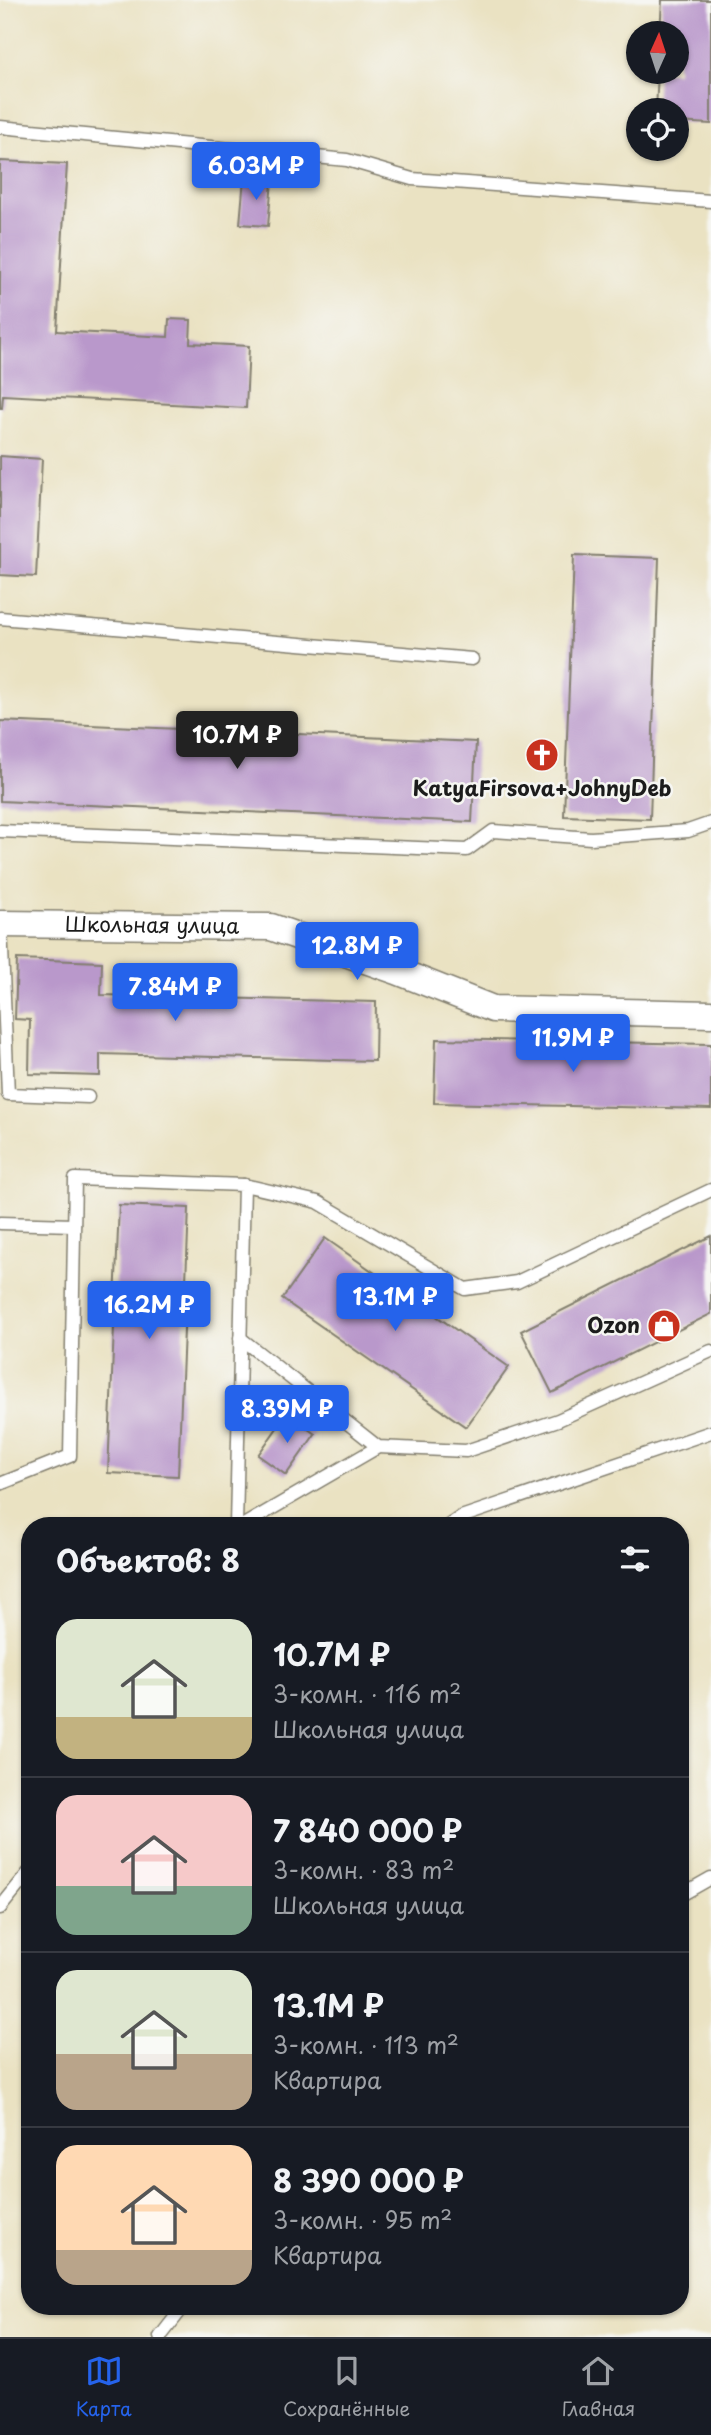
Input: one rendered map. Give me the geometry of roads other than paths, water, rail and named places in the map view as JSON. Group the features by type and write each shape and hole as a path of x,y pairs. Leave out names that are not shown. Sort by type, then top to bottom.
{"street":[{"name":"Школьная улица","path":"1,923 271,927 397,971 493,1009 711,1014"}],"lane":[{"path":"0,127 347,160 412,179 711,201"},
{"path":"0,618 472,659"},
{"path":"0,831 467,850 493,831 591,838 688,831 711,823"},
{"path":"1,923 8,1094 88,1097"},
{"path":"0,1484 70,1456 75,1179 244,1185 318,1202 465,1289 517,1282 711,1191"},
{"path":"236,1517 244,1185"},
{"path":"0,1223 74,1225"},
{"path":"240,1338 378,1447"},
{"path":"257,1517 378,1447 466,1451 558,1420 711,1351"},
{"path":"461,1517 711,1432"},
{"path":"689,1890 711,1878"},
{"path":"0,1908 21,1882"},
{"path":"160,2337 177,2315"}],"place":[{"name":"KatyaFirsova+JohnyDeb","path":"542,755"},
{"name":"Ozon","path":"664,1326"}]}
